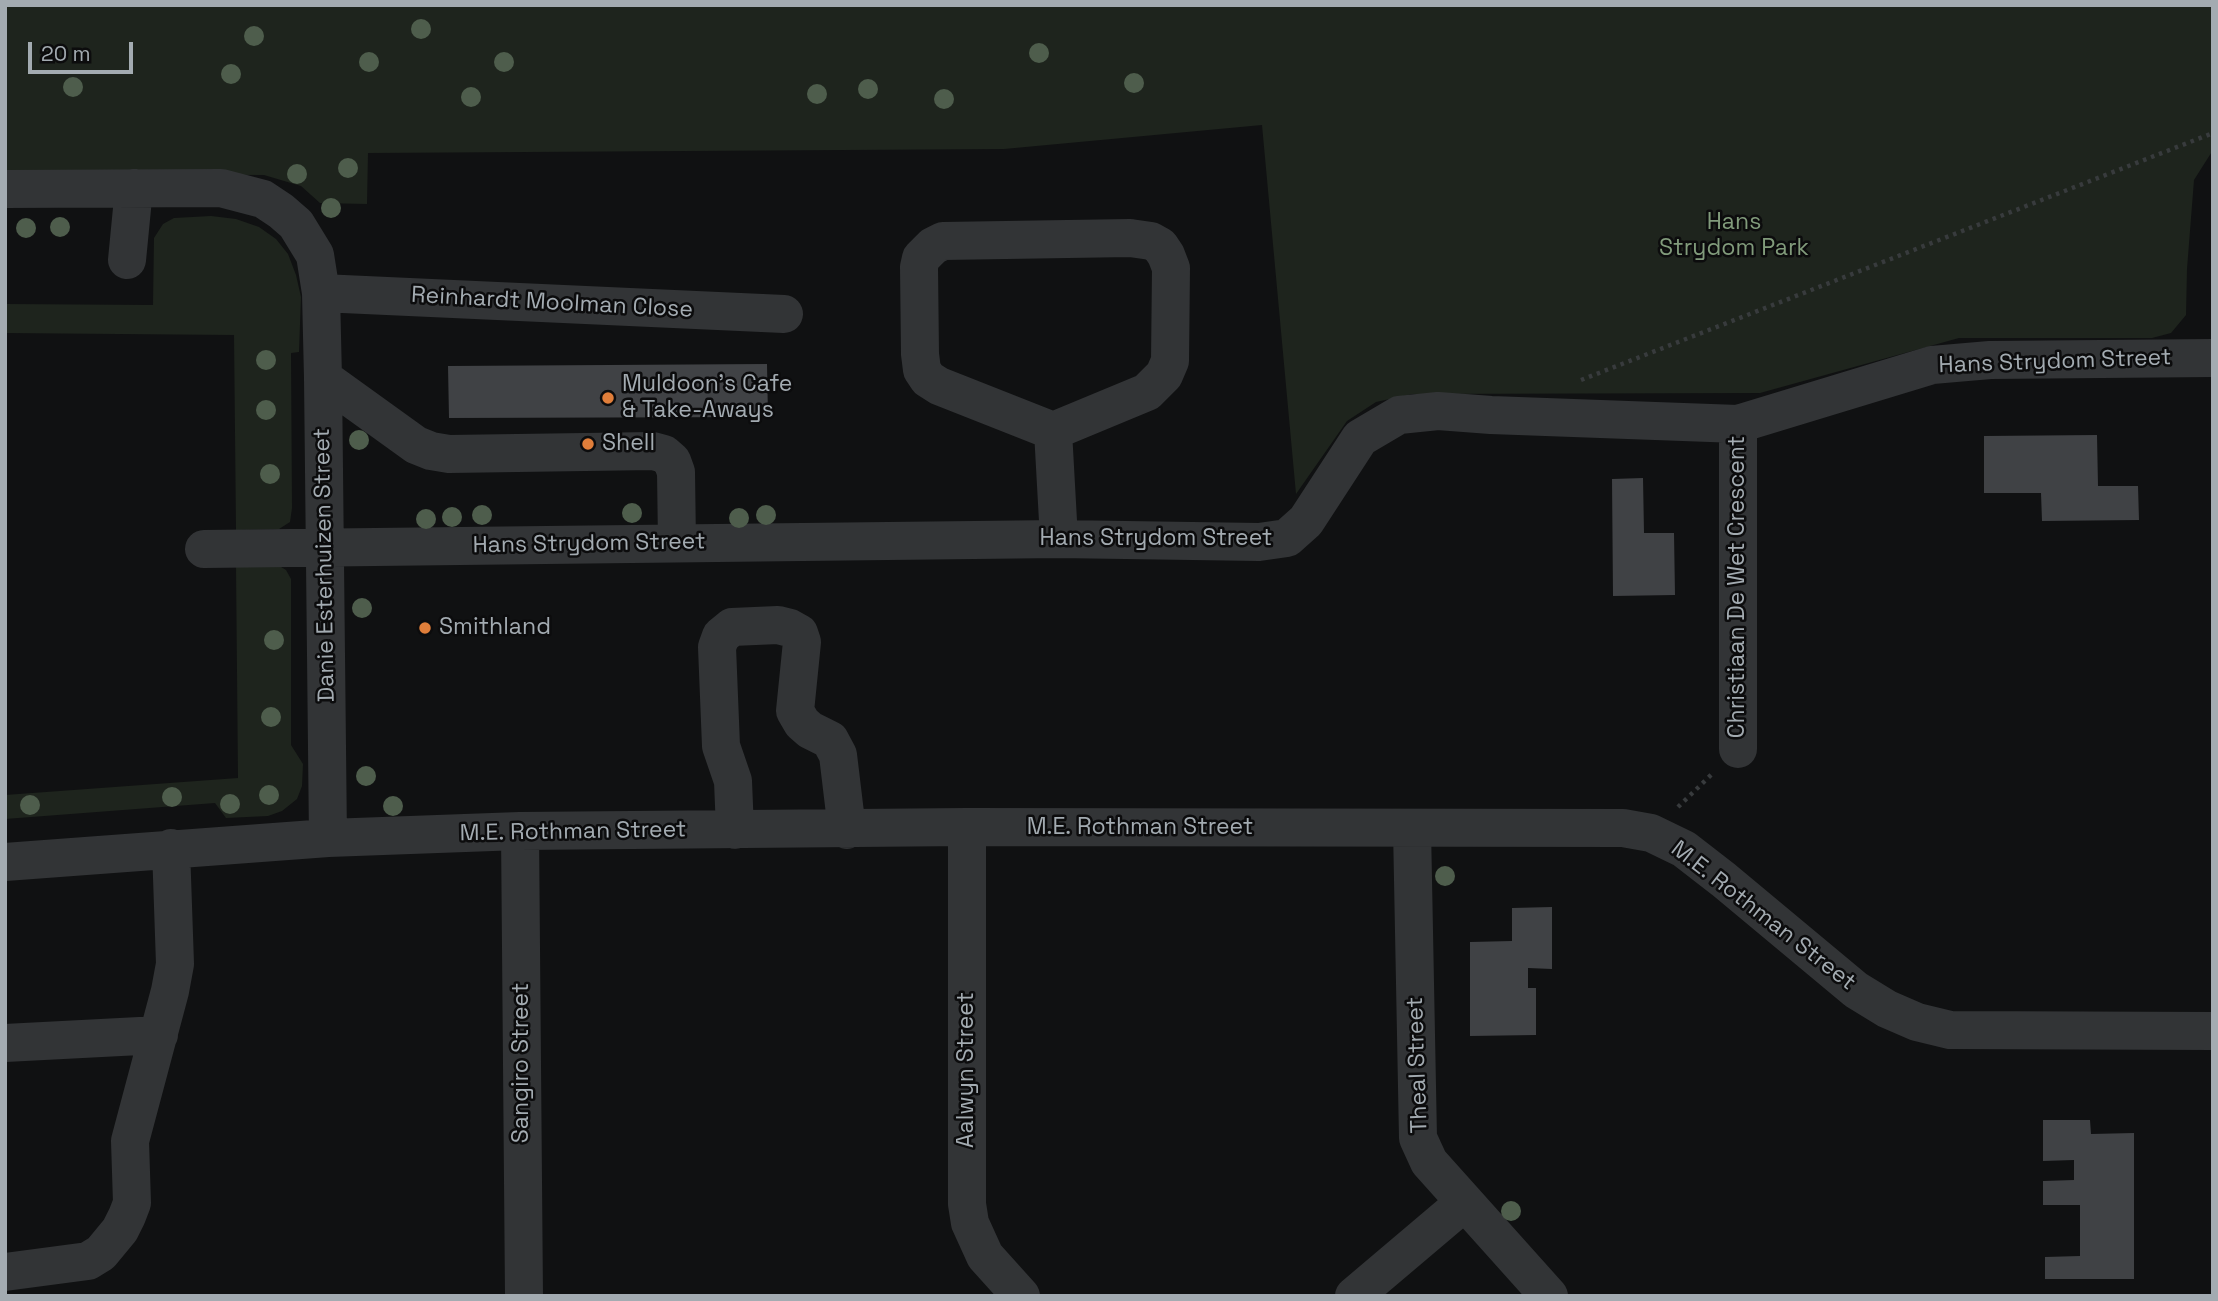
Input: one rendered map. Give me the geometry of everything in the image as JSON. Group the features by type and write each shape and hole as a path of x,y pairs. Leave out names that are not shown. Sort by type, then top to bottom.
{"street":[{"path":"127,260 134,188"},
{"name":"Danie Esterhuizen Street","path":"5,189 221,188 263,199 281,211 296,224 315,255 321,293 323,378 328,838"},
{"path":"1130,238 1151,241 1160,246 1166,255 1171,268 1170,361 1164,375 1147,392 1054,431 939,386 928,379 922,370 919,267 921,258 933,246 943,241 1130,238"},
{"name":"Reinhardt Moolman Close","path":"321,293 784,314"},
{"name":"Hans Strydom Street","path":"204,549 1059,539 1259,542 1287,538 1306,521 1360,438 1399,415 1437,411 1738,424 1932,365 1990,360 2213,358"},
{"path":"323,378 416,445 449,454 653,451 664,454 672,461 676,472 677,543"},
{"name":"Christiaan De Wet Crescent","path":"1738,424 1738,750"},
{"path":"1054,431 1059,539"},
{"path":"735,830 733,781 721,746 717,647 721,636 732,627 778,625 799,633 802,642 795,711 810,730 830,740 838,755 847,830"},
{"name":"M.E. Rothman Street","path":"5,862 328,838 520,831 967,827 1622,828 1651,833 1684,849 1856,990 1887,1009 1917,1022 1950,1030 2213,1031"},
{"name":"Aalwyn Street","path":"967,827 967,1204 973,1232 985,1256 1020,1296"},
{"name":"Theal Street","path":"1412,828 1418,1138 1429,1161 1549,1296"},
{"name":"Sangiro Street","path":"520,831 524,1296"},
{"path":"5,1272 88,1262 101,1254 120,1230 132,1203 130,1141 175,964 172,848"},
{"path":"5,1043 159,1035"},
{"path":"1354,1296 1465,1202"}],"path":[{"path":"1569,385 2213,133"},
{"path":"1651,833 1738,750"}],"green space":[{"name":"Hans Strydom Park","path":"5,5 2213,5 2213,150 2194,180 2186,315 2171,333 2152,338 1959,338 1760,393 1412,394 1376,402 1347,421 1296,494 1262,125 1004,149 368,153 367,204 320,203 301,186 264,175 5,174"},
{"path":"211,216 236,219 259,227 276,239 288,254 301,297 299,352 291,353 292,508 290,522 279,529 236,530 234,335 5,333 5,304 153,305 154,238 163,224 174,218"},
{"path":"276,564 286,570 291,579 291,745 303,764 302,786 297,799 282,811 268,816 226,818 215,803 5,819 5,795 238,778 236,566"}],"building":[{"path":"767,364 768,417 449,418 448,366"},
{"path":"2097,435 2098,486 2138,486 2139,520 2042,521 2041,493 1984,493 1984,436"},
{"path":"1643,478 1644,533 1674,533 1675,595 1613,596 1612,479"},
{"path":"1552,907 1552,969 1528,968 1528,988 1536,988 1536,1035 1470,1036 1470,942 1512,941 1512,908"},
{"path":"2043,1120 2090,1120 2091,1134 2134,1133 2134,1279 2045,1279 2045,1257 2080,1256 2080,1205 2043,1205 2043,1181 2074,1180 2074,1160 2043,1161"}],"place":[{"name":"Muldoon's Cafe & Take-Aways","path":"608,398"},
{"name":"Shell","path":"588,444"},
{"name":"Smithland","path":"425,628"}]}
